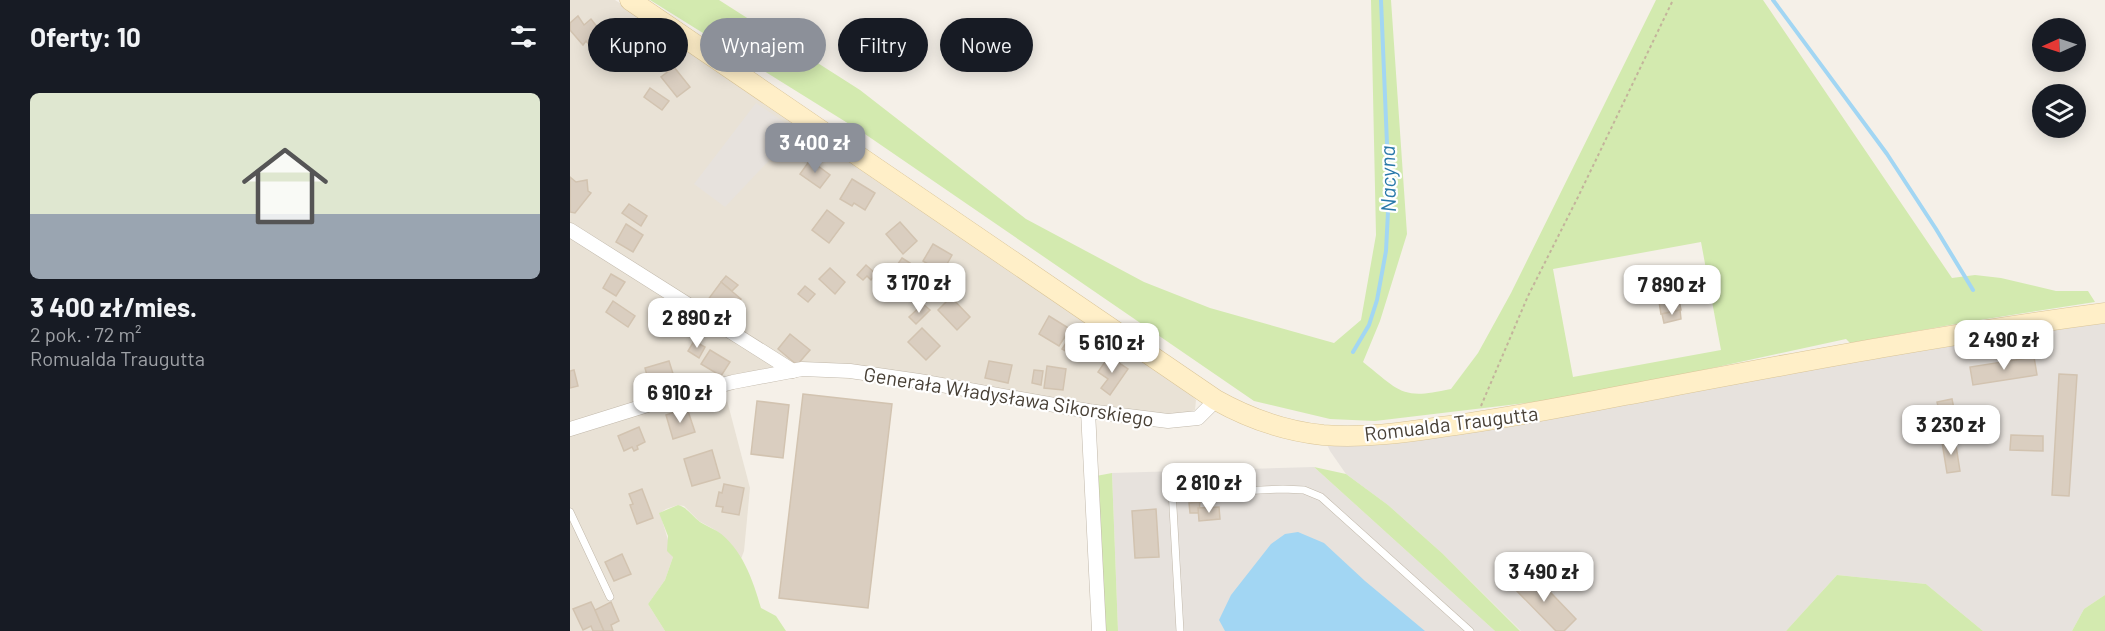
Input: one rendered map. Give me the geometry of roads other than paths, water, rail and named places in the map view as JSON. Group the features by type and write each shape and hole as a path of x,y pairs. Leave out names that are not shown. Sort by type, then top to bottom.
{"street":[{"name":"Romualda Traugutta","path":"630,0 1216,400 1263,423 1323,435 1381,435 1475,422 2031,322 2105,313"},
{"path":"570,230 793,371"},
{"name":"Generała Władysława Sikorskiego","path":"570,429 657,402 733,382 802,369 873,374 1088,411 1180,421 1198,418 1216,400"},
{"path":"1088,411 1098,631"}],"lane":[{"path":"1171,472 1180,631"},
{"path":"1173,494 1283,489 1313,493 1321,497 1470,631"},
{"path":"570,512 610,597"}],"water":[{"path":"1298,532 1324,543 1425,631 1225,631 1219,620 1231,595 1271,544 1285,534"}],"waterway":[{"name":"Nacyna","path":"1353,352 1369,325 1377,300 1386,251 1389,192 1381,0"},
{"path":"1773,0 1887,154 1973,290"}]}
